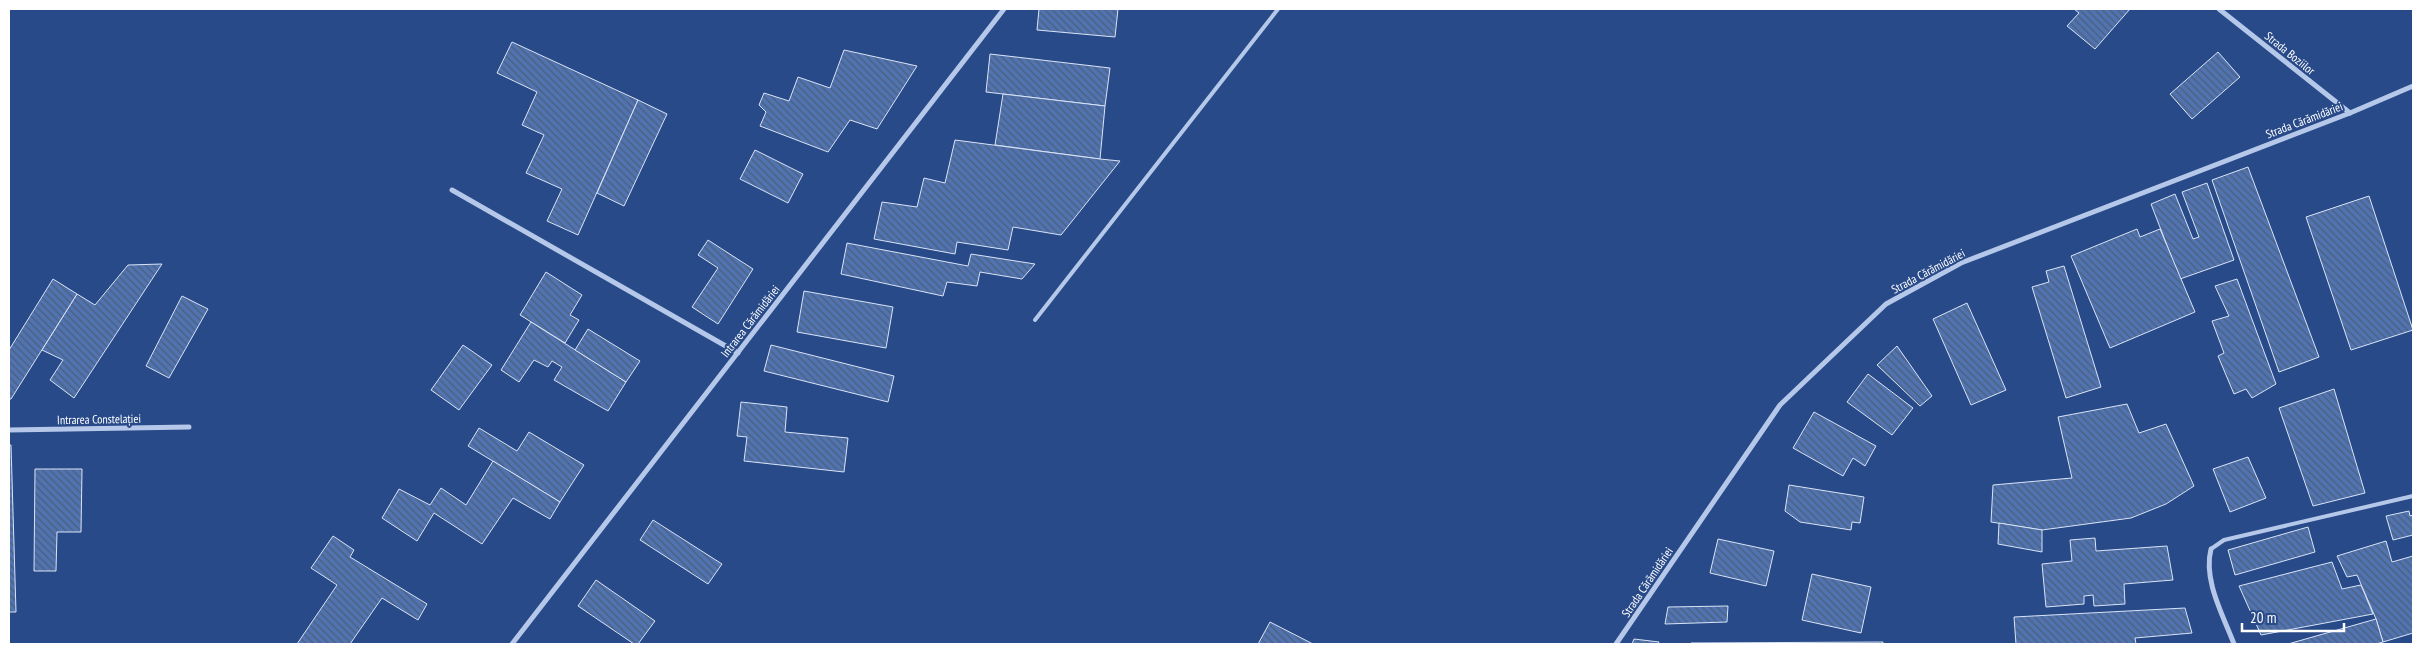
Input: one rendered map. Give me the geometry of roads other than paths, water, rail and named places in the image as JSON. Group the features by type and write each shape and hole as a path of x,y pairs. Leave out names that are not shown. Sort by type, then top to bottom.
{"street":[{"name":"Intrarea Cărămidăriei","path":"512,644 1004,9"},
{"name":"Strada Boziilor","path":"2219,9 2350,113"},
{"name":"Strada Cărămidăriei","path":"1616,644 1780,405 1886,304 1961,263 2350,113 2413,86"},
{"path":"452,190 738,353"},
{"name":"Intrarea Constelației","path":"9,430 189,427"},
{"path":"2211,549 2208,561 2211,582 2234,644"}],"lane":[{"path":"1035,320 1278,9"},
{"path":"2211,549 2224,540 2413,496"}]}
